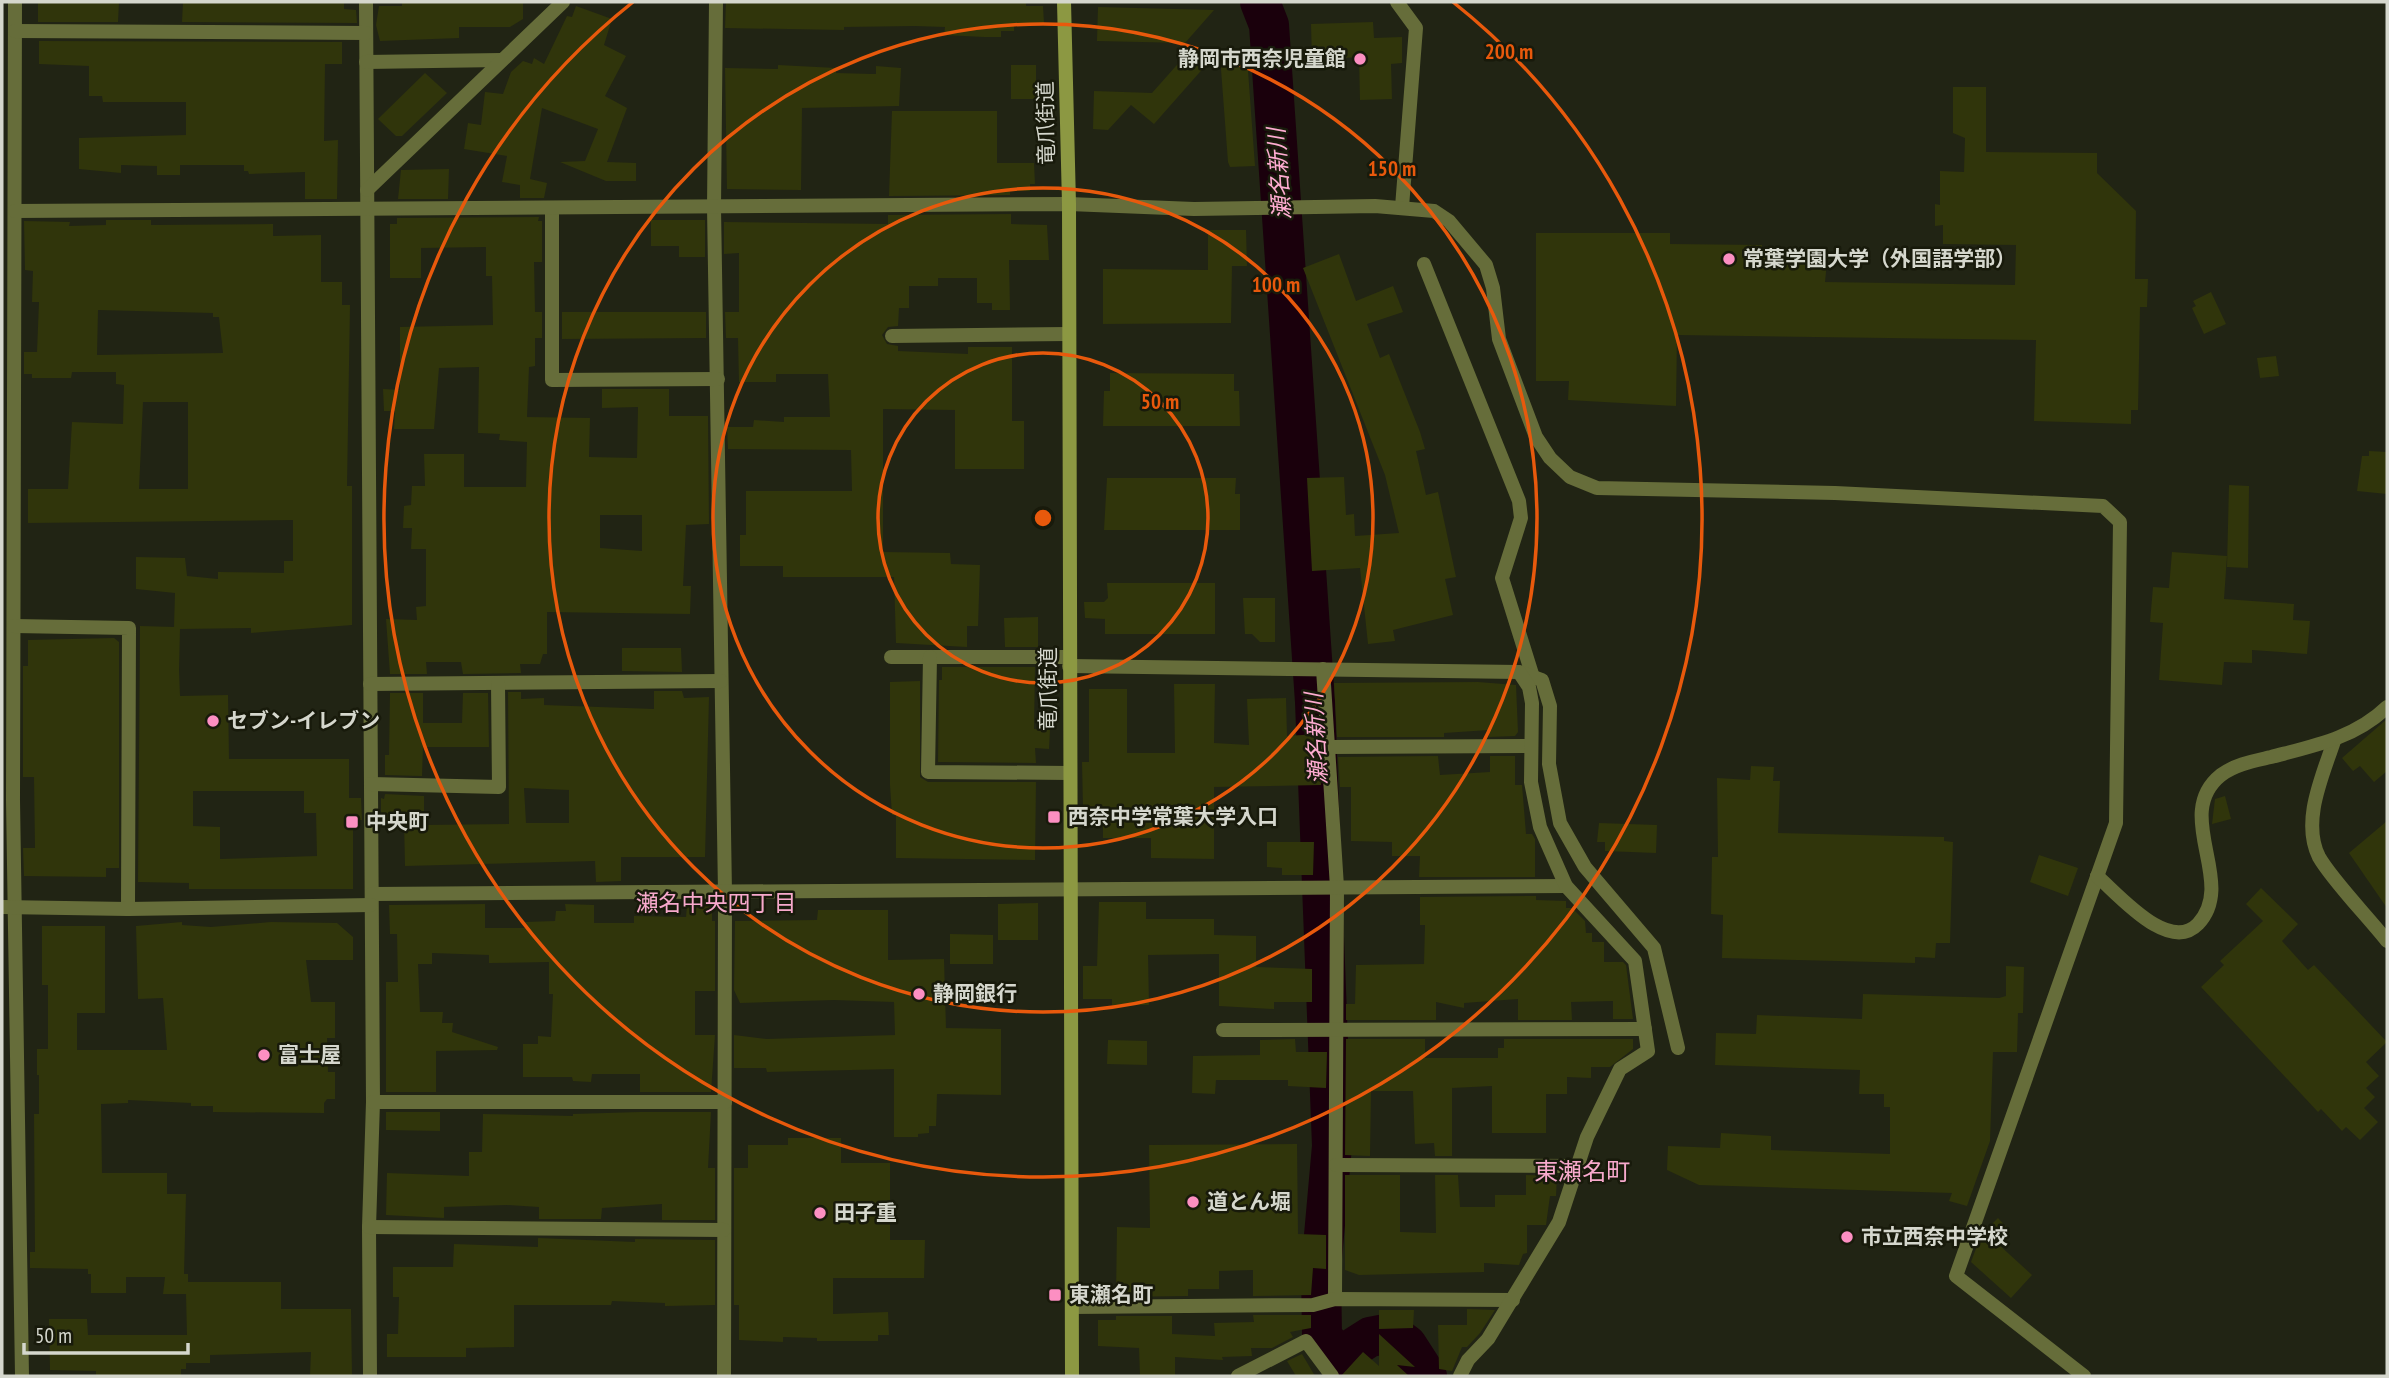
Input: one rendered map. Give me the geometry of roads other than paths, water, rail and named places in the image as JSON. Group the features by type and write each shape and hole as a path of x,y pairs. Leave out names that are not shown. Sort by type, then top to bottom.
{"main road":[{"name":"竜爪街道","path":"1064,2 1069,204 1072,1376"}],"street":[{"path":"15,2 15,211 8,280 8,595 15,626 8,701 7,800 22,1376"},
{"path":"366,2 373,1102 369,1227 370,1376"},
{"path":"367,190 563,2"},
{"path":"716,2 714,207 724,893 724,1376"},
{"path":"1397,2 1416,28 1402,207"},
{"path":"15,31 366,33"},
{"path":"366,62 501,60"},
{"path":"15,211 552,210 1069,204 1195,209 1402,207 1434,211 1449,221 1486,265 1493,288 1499,339 1525,412 1543,448 1570,477 1597,488 1835,493 2103,506 2120,522 2116,823 1955,1276 2084,1376"},
{"path":"552,210 552,380 718,379"},
{"path":"1424,264 1519,501 1521,518 1502,578 1532,704 1531,782 1540,827 1566,886 1635,961 1648,1051 1620,1069 1587,1137 1559,1222 1488,1339 1468,1360 1460,1376"},
{"path":"892,336 1068,334"},
{"path":"15,626 129,628 128,909"},
{"path":"891,657 1323,670 1526,673 1542,680 1548,691 1549,764 1560,823 1585,867 1654,948 1678,1048"},
{"path":"930,657 928,772 1070,773"},
{"path":"1323,670 1338,887 1335,1299"},
{"path":"370,684 720,681"},
{"path":"371,785 499,787 498,683"},
{"path":"2097,876 2165,932 2180,934 2194,928 2208,913 2213,893 2202,827 2207,793 2220,776 2241,764 2334,741 2377,717 2387,707"},
{"path":"2334,741 2316,795 2312,823 2319,856 2387,941"},
{"path":"1328,747 1530,746"},
{"path":"8,907 128,909 372,900 724,893 1566,886"},
{"path":"1223,1030 1645,1029"},
{"path":"373,1102 725,1102"},
{"path":"1336,1166 1577,1166"},
{"path":"369,1227 724,1230"},
{"path":"1072,1307 1313,1305 1335,1299 1513,1300"},
{"path":"1238,1376 1306,1341 1332,1376"}],"waterway":[{"name":"瀬名新川","path":"1260,2 1269,25 1315,702 1332,1146 1321,1269 1322,1335 1337,1358 1370,1337 1391,1333 1407,1345 1427,1376"}],"place":[{"name":"静岡市西奈児童館","path":"1360,59"},
{"name":"常葉学園大学（外国語学部）","path":"1729,259"},
{"name":"セブン-イレブン","path":"213,721"},
{"name":"西奈中学常葉大学入口","path":"1054,817"},
{"name":"中央町","path":"352,822"},
{"name":"静岡銀行","path":"919,994"},
{"name":"富士屋","path":"264,1055"},
{"name":"道とん堀","path":"1193,1202"},
{"name":"田子重","path":"820,1213"},
{"name":"市立西奈中学校","path":"1847,1237"},
{"name":"東瀬名町","path":"1055,1295"}],"district":[{"name":"瀬名中央四丁目","path":"716,903"},
{"name":"東瀬名町","path":"1582,1172"}]}
